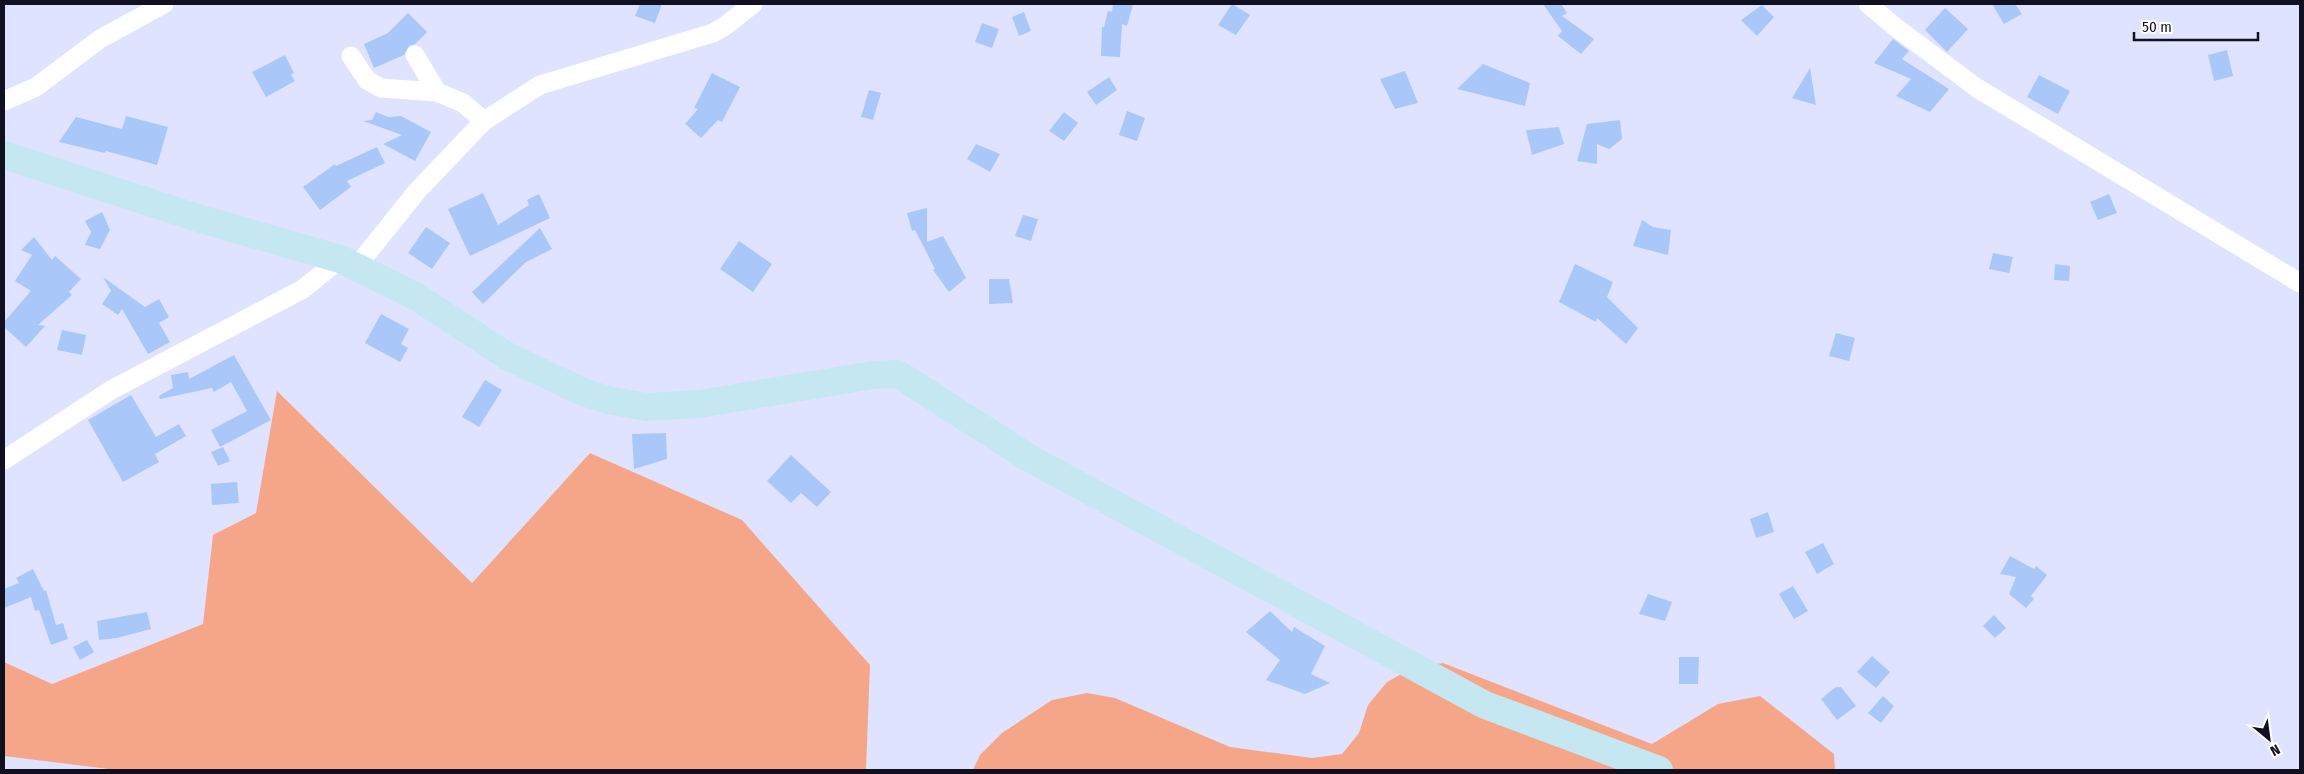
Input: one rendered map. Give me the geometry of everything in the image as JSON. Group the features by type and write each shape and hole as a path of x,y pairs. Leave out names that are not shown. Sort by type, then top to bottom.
{"main road":[{"path":"4,155 201,219 348,263 417,296 507,356 582,392 608,400 647,407 699,404 873,375 898,374 1029,458 1485,705 1658,770"}],"street":[{"path":"4,101 36,87 100,39 164,4"},
{"path":"4,460 111,390 303,289 348,263 484,121 540,85 713,33 753,4"},
{"path":"1868,4 1894,26 1977,88 2300,283"},
{"path":"415,55 437,92"},
{"path":"351,56 367,80 381,88 437,92 463,103 484,121"}],"shaded area":[{"path":"277,391 472,583 590,453 742,520 870,665 866,770 117,770 4,756 4,662 52,684 203,624 213,535 256,513"},
{"path":"1443,663 1652,744 1718,704 1760,696 1834,754 1835,770 973,770 980,755 1002,733 1052,700 1087,693 1115,698 1230,747 1312,758 1342,754 1359,733 1368,705 1387,682 1414,667"}],"building":[{"path":"640,4 662,4 655,23 635,16"},
{"path":"1113,4 1133,4 1127,26 1122,24 1120,57 1101,56 1102,27 1104,27 1108,11 1112,12"},
{"path":"1232,4 1250,15 1236,35 1218,25"},
{"path":"1543,4 1561,4 1567,13 1562,16 1594,39 1581,54 1558,36 1562,31"},
{"path":"1992,4 2015,4 2022,14 2004,24"},
{"path":"1762,5 1774,17 1757,36 1741,20"},
{"path":"1945,8 1968,29 1947,52 1925,30"},
{"path":"1024,12 1031,31 1019,36 1012,17"},
{"path":"408,13 427,32 415,44 409,46 404,55 374,68 364,44 388,33"},
{"path":"982,23 999,29 992,48 975,42"},
{"path":"1893,39 1909,51 1902,59 1949,89 1930,112 1896,96 1911,79 1874,63"},
{"path":"2227,50 2233,76 2214,81 2208,55"},
{"path":"285,55 294,73 291,75 295,81 266,97 252,72"},
{"path":"1483,64 1530,83 1525,106 1457,89"},
{"path":"1810,68 1816,105 1792,98"},
{"path":"1405,71 1418,103 1395,109 1380,79"},
{"path":"712,73 740,87 722,122 718,120 701,138 685,124 698,109 694,108"},
{"path":"2039,75 2070,91 2058,114 2027,97"},
{"path":"1109,77 1117,90 1096,105 1087,92"},
{"path":"869,90 881,93 873,120 861,117"},
{"path":"1127,111 1145,118 1137,141 1119,135"},
{"path":"376,112 388,117 401,116 431,132 415,161 383,144 402,135 363,121 372,120"},
{"path":"1064,112 1078,123 1064,141 1049,131"},
{"path":"126,116 168,127 157,165 106,151 105,153 59,142 76,117 122,129"},
{"path":"1620,120 1622,139 1609,149 1597,144 1597,164 1577,161 1587,124"},
{"path":"1559,127 1564,144 1532,155 1526,130"},
{"path":"976,144 1000,154 990,172 967,159"},
{"path":"377,147 385,163 347,181 351,187 320,210 303,187 335,164 336,166"},
{"path":"483,193 498,225 529,205 527,200 539,194 550,218 470,256 448,209"},
{"path":"2109,194 2117,213 2098,220 2090,202"},
{"path":"927,208 927,242 943,236 966,278 949,292 933,270 935,269 915,230 912,231 907,213"},
{"path":"102,212 110,230 100,249 85,245 91,232 85,221"},
{"path":"1023,215 1038,219 1031,241 1015,236"},
{"path":"1642,220 1653,227 1671,230 1668,255 1633,246"},
{"path":"426,227 450,243 432,269 408,253"},
{"path":"540,228 552,249 526,262 483,304 472,292"},
{"path":"34,237 52,260 55,256 81,279 69,292 72,295 38,325 45,326 26,347 4,327 4,322 31,291 15,281 32,255 21,250"},
{"path":"739,241 772,264 753,292 720,269"},
{"path":"1993,253 2013,257 2009,273 1989,269"},
{"path":"1575,264 1613,282 1607,297 1638,328 1626,344 1597,318 1596,322 1559,302"},
{"path":"2055,264 2070,266 2069,281 2054,280"},
{"path":"103,277 145,307 159,299 169,317 159,323 170,342 148,354 122,309 118,315 102,304 111,291"},
{"path":"989,279 1009,279 1013,303 989,304"},
{"path":"381,314 409,329 401,344 408,348 400,362 365,343"},
{"path":"62,330 86,335 82,355 57,350"},
{"path":"1836,333 1855,338 1849,361 1829,356"},
{"path":"234,355 271,420 220,447 211,430 247,411 231,382 214,392 212,388 160,399 159,396 173,388 171,375 188,372 189,379"},
{"path":"485,380 502,390 479,427 462,417"},
{"path":"131,395 156,437 179,424 186,436 155,454 159,462 123,482 88,420"},
{"path":"666,433 667,459 634,469 632,434"},
{"path":"223,447 230,461 218,466 211,452"},
{"path":"791,455 831,492 817,507 801,493 791,503 767,481"},
{"path":"237,482 239,503 212,505 211,484"},
{"path":"1768,512 1774,532 1756,538 1750,519"},
{"path":"1823,543 1834,564 1817,574 1805,552"},
{"path":"2010,556 2034,569 2036,566 2047,575 2031,596 2034,599 2026,608 2009,594 2016,577 2000,574"},
{"path":"33,569 44,591 46,590 56,625 63,623 68,639 51,645 39,610 35,611 31,597 4,608 4,589 19,583 16,578"},
{"path":"1793,586 1808,611 1794,619 1779,594"},
{"path":"1648,594 1672,602 1665,621 1639,614"},
{"path":"1270,611 1292,632 1294,627 1325,646 1311,674 1330,683 1305,694 1266,680 1280,660 1246,632"},
{"path":"147,612 151,629 117,638 99,640 97,621"},
{"path":"1994,615 2006,628 1995,638 1983,626"},
{"path":"87,640 94,652 80,660 73,647"},
{"path":"1872,656 1890,672 1876,688 1857,672"},
{"path":"1679,657 1699,657 1698,684 1679,684"},
{"path":"1836,687 1841,687 1856,706 1837,720 1821,699"},
{"path":"1883,696 1894,706 1881,723 1868,713"}]}
